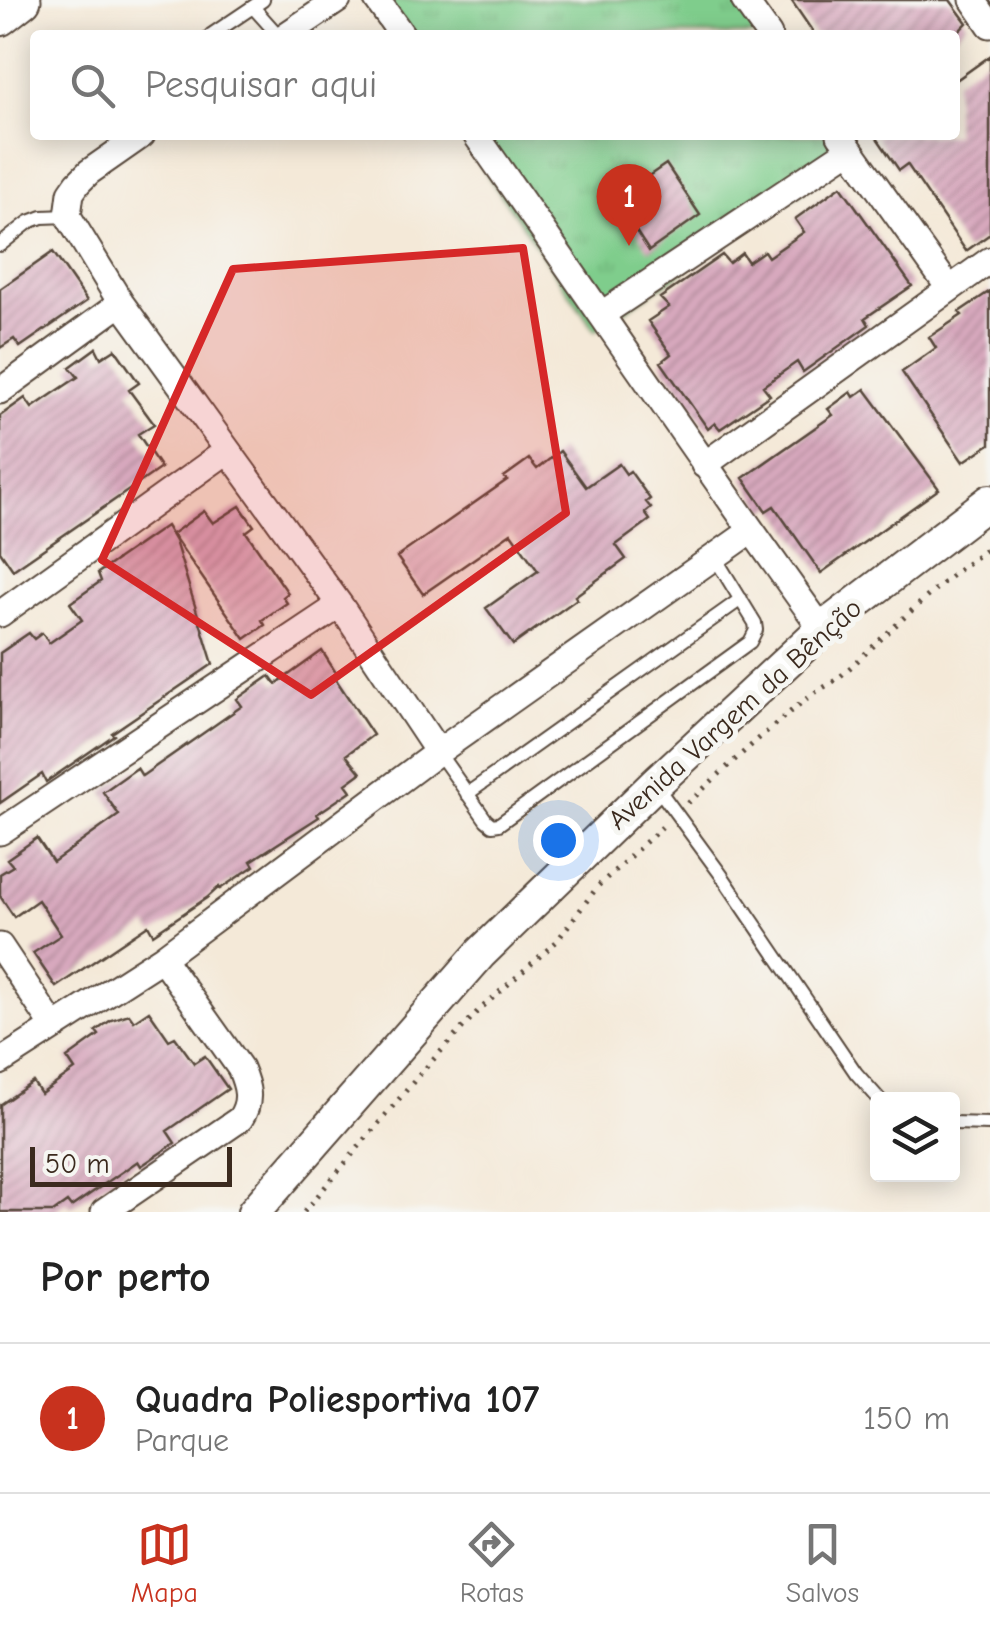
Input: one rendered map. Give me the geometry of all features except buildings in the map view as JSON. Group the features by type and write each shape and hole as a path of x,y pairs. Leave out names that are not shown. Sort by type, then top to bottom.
{"main road":[{"path":"0,18 22,0"}],"street":[{"path":"293,30 338,0"},
{"path":"377,0 398,30"},
{"path":"744,0 765,30"},
{"path":"973,0 990,25"},
{"path":"135,140 78,183 71,193 68,216 120,303 340,605 438,752"},
{"path":"480,140 822,629"},
{"path":"602,314 844,142 949,288"},
{"path":"704,465 990,260"},
{"path":"0,391 120,303"},
{"path":"0,614 227,450"},
{"name":"Avenida Vargem da Bênção","path":"254,1212 481,953 655,784 822,629 990,501"},
{"path":"0,1062 162,958 438,752 750,530"},
{"path":"0,832 340,605"},
{"path":"0,946 54,1027"},
{"path":"104,1212 240,1119 248,1107 248,1085 240,1068 162,958"}],"lane":[{"path":"218,30 258,3 275,30"},
{"path":"0,245 42,216 68,216"},
{"path":"438,752 489,823 500,824 750,642 755,623 714,556"},
{"path":"467,794 740,599"},
{"path":"655,784 873,1092"},
{"path":"960,1123 990,1124"}],"path":[{"path":"304,1212 478,1010 556,942 598,886 760,736 809,696 840,677 904,616 990,546"}],"highlighted area":[{"path":"523,248 566,513 311,695 102,560 233,269"}],"green space":[{"path":"367,0 736,0 757,30 388,30"},
{"path":"463,140 831,140 846,162 595,330"}],"place":[{"name":"Quadra Poliesportiva 107","path":"629,246"}]}
